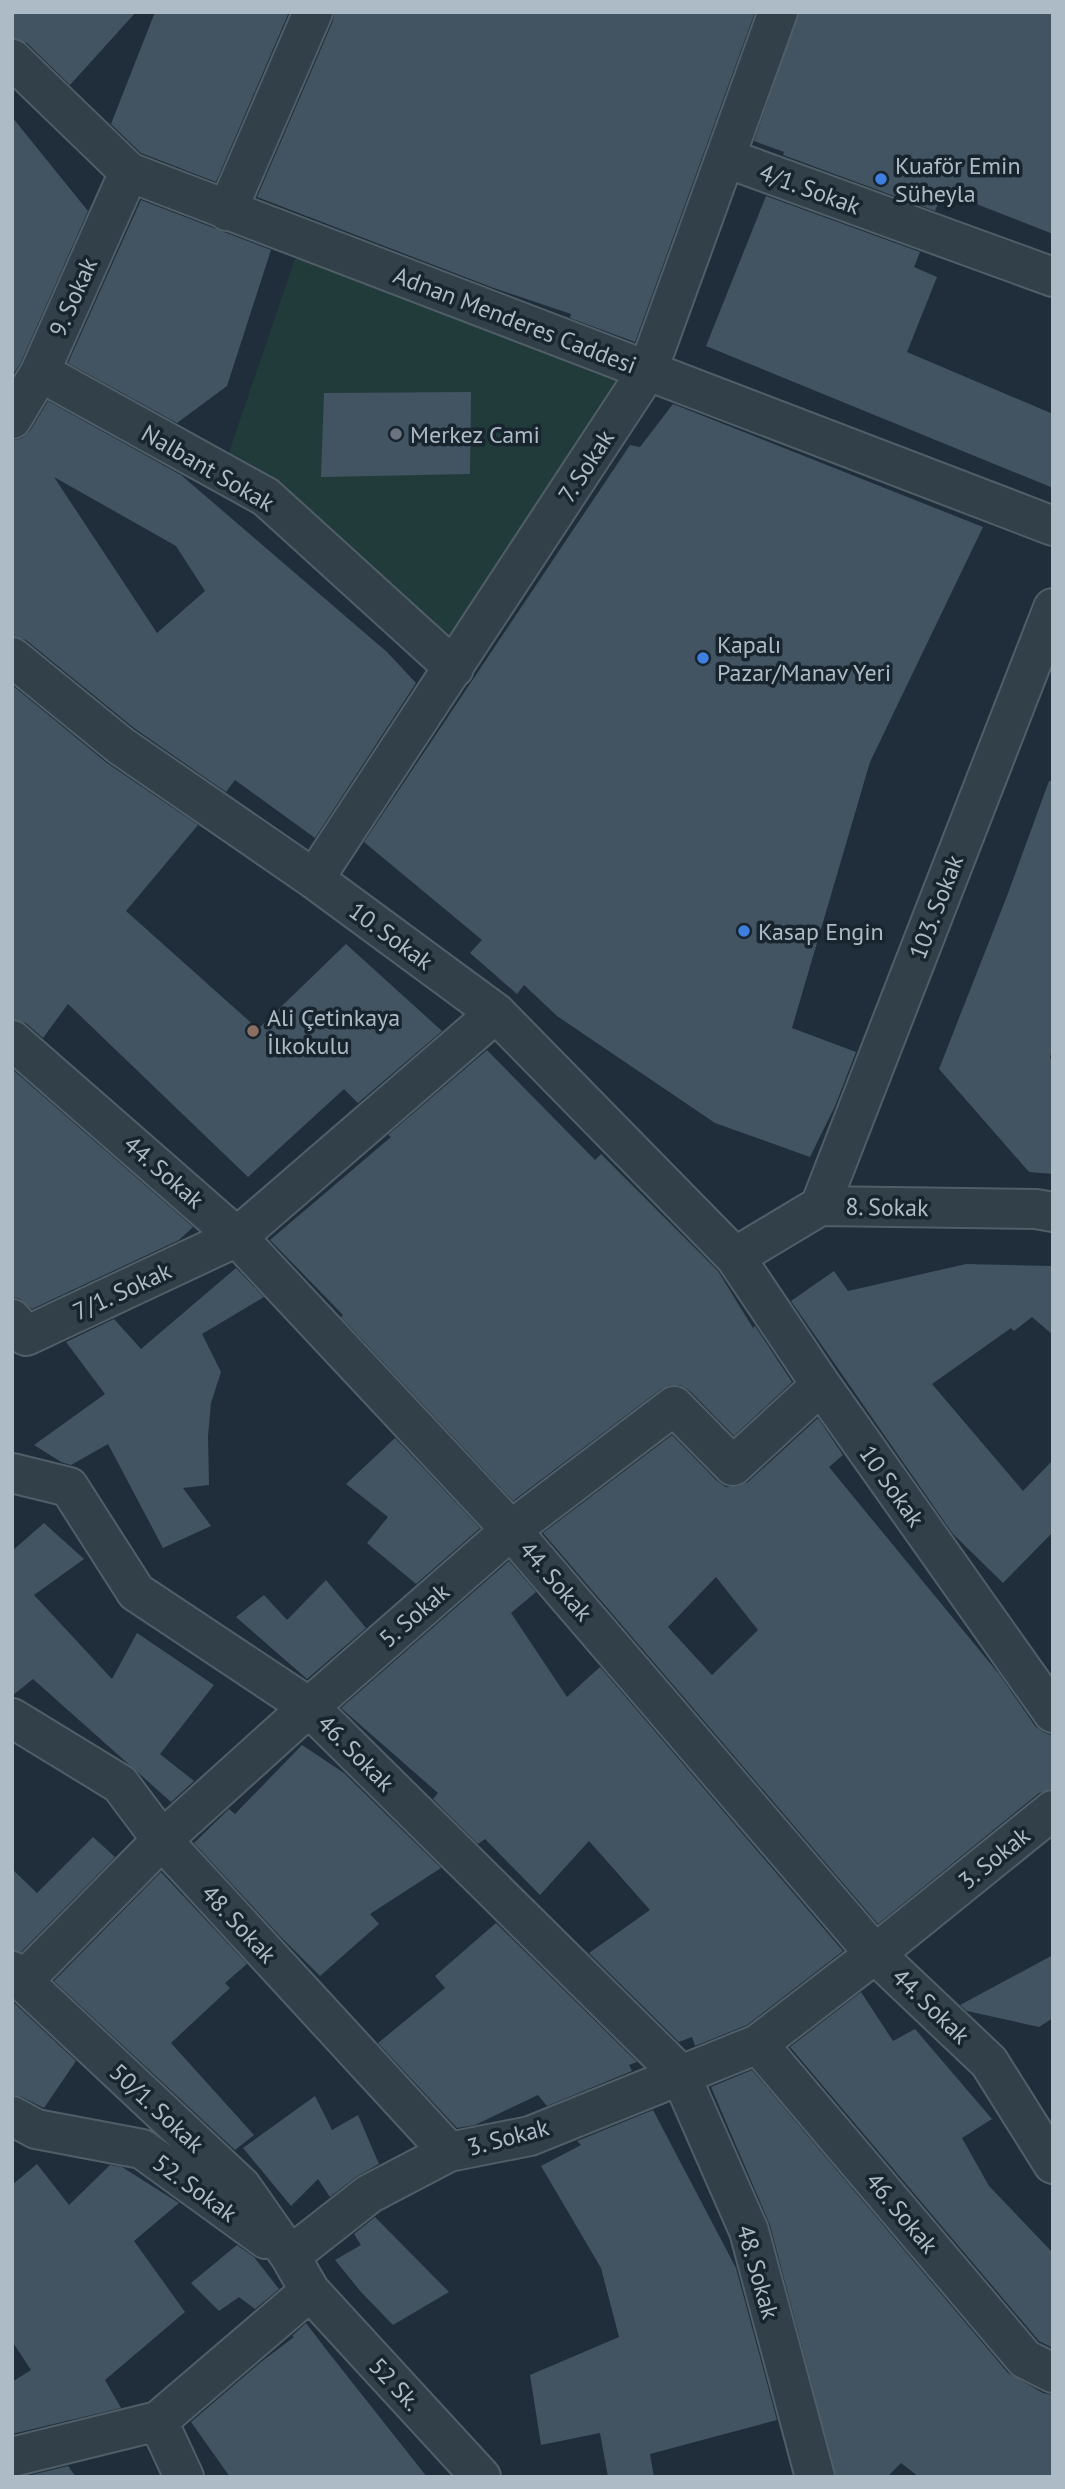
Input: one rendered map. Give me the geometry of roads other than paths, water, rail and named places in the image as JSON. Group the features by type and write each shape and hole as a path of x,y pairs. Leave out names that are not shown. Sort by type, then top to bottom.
{"street":[{"path":"228,211 313,12"},
{"name":"7. Sokak","path":"314,879 648,370 778,12"},
{"name":"Adnan Menderes Caddesi","path":"12,59 129,172 1053,526"},
{"name":"4/1. Sokak","path":"726,158 1053,277"},
{"name":"9. Sokak","path":"12,419 40,372 129,172"},
{"name":"Nalbant Sokak","path":"40,372 266,497 454,668"},
{"name":"103. Sokak","path":"820,1206 1053,608"},
{"name":"10. Sokak","path":"12,657 121,746 314,879 496,1013 734,1257"},
{"path":"237,1237 496,1013"},
{"name":"44. Sokak","path":"12,1040 237,1237 511,1530 876,1954 989,2063 1053,2164"},
{"name":"8. Sokak","path":"734,1257 820,1206 1037,1209 1053,1212"},
{"name":"7/1. Sokak","path":"12,1319 26,1336 237,1237"},
{"name":"10 Sokak","path":"734,1257 821,1385 1050,1701"},
{"name":"5. Sokak","path":"17,1977 162,1840 511,1530 674,1406 733,1466 821,1385"},
{"name":"46. Sokak","path":"12,1473 69,1487 136,1592 309,1707 680,2074"},
{"name":"48. Sokak","path":"12,1718 120,1784 162,1840 449,2152"},
{"name":"3. Sokak","path":"290,2256 369,2194 449,2152 530,2136 758,2044 876,1954 1053,1811"},
{"name":"50/1. Sokak","path":"17,1977 241,2186 290,2256"},
{"name":"46. Sokak","path":"758,2044 1025,2359 1053,2373"},
{"name":"48. Sokak","path":"680,2074 749,2231 815,2477"},
{"name":"52. Sokak","path":"12,2116 36,2129 142,2149 290,2256"},
{"path":"12,2457 158,2421 310,2291 290,2256"},
{"name":"52 Sk.","path":"310,2291 481,2477"},
{"path":"158,2421 184,2477"}],"place":[{"name":"Kuaför Emin Süheyla","path":"881,179"},
{"name":"Merkez Cami","path":"396,434"},
{"name":"Kapalı Pazar/Manav Yeri","path":"703,658"},
{"name":"Kasap Engin","path":"744,931"},
{"name":"Ali Çetinkaya İlkokulu","path":"253,1031"}]}
